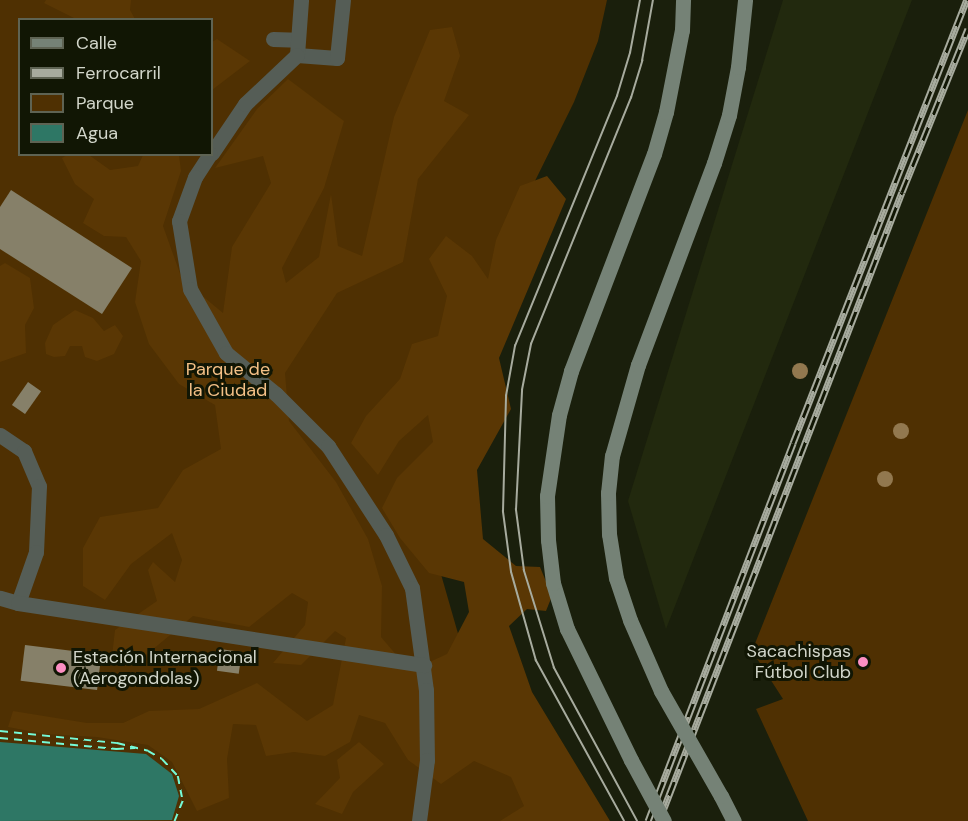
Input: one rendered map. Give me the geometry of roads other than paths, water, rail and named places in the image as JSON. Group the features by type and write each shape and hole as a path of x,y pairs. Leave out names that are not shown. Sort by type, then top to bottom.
{"main road":[{"path":"664,821 631,760 567,629 554,583 548,540 547,496 550,462 571,371 654,153 666,112 681,30 683,0"},
{"path":"734,821 661,691 630,620 616,578 609,534 608,493 612,456 638,365 714,163 729,115 738,67 745,0"}],"street":[{"path":"213,151 244,104 297,48 301,0"},
{"path":"273,39 337,58 343,0"},
{"path":"210,156 195,177 179,221 190,289 226,353 276,394 328,446 386,535 412,588 424,665 427,760 419,821"},
{"path":"0,435 24,451 39,486 36,552 18,603"},
{"path":"0,598 18,603 424,665"}],"water":[{"path":"0,742 146,754 172,774 179,796 172,820 0,821"}],"tram line":[{"path":"624,821 536,661 511,572 503,512 506,396 515,346 617,96 630,53 640,0"},
{"path":"637,821 554,668 524,571 516,510 522,390 531,344 631,98 642,61 653,0"}],"railway":[{"path":"648,821 967,0"},
{"path":"659,821 902,192 968,29"}],"place":[{"name":"Sacachispas Fútbol Club","path":"863,662"},
{"name":"Estación Internacional (Aerogondolas)","path":"61,668"}],"park label":[{"name":"Parque de la Ciudad","path":"228,380"}]}
